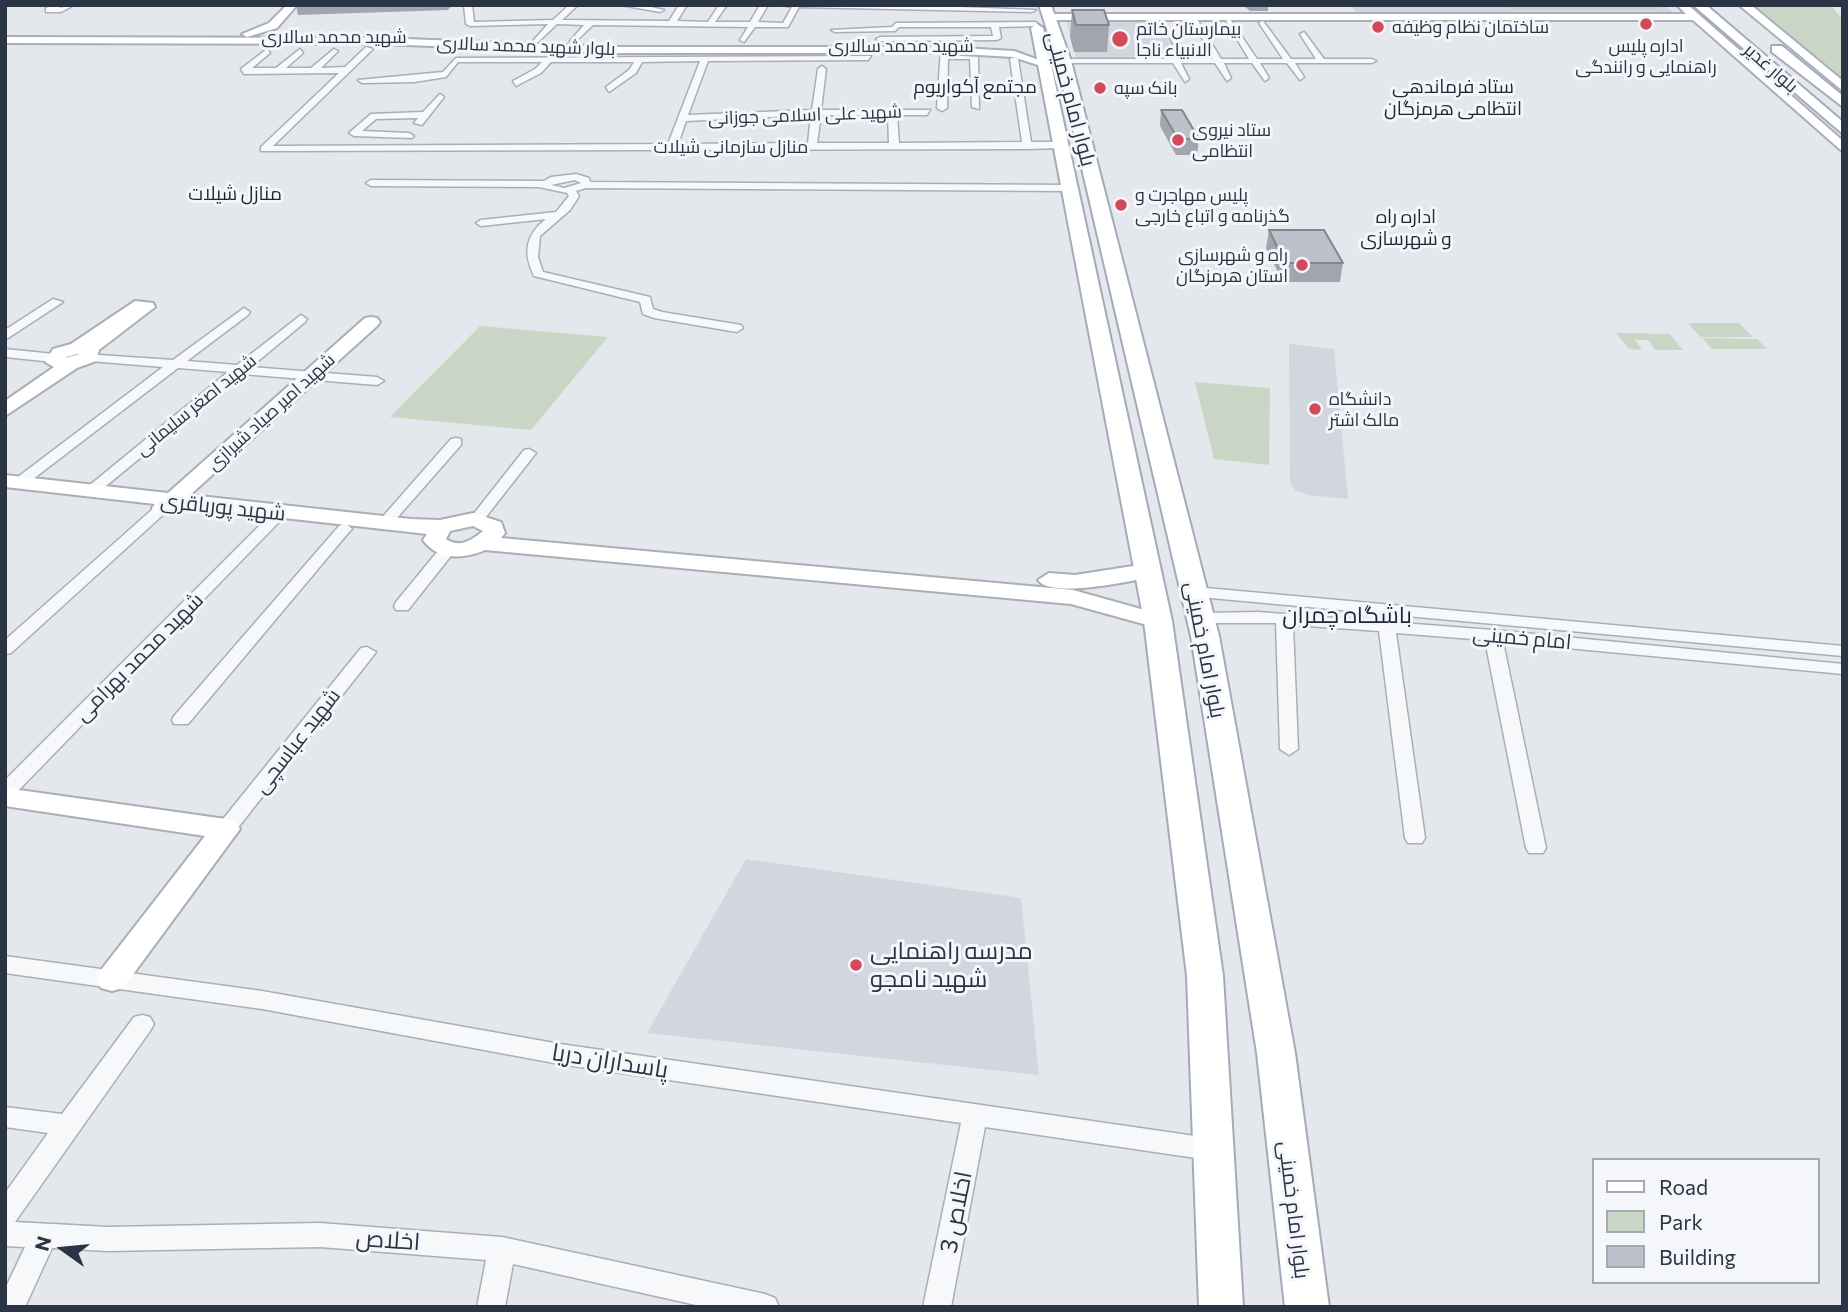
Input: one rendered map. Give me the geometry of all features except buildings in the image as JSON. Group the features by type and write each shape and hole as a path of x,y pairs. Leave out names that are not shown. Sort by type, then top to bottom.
{"main road":[{"name":"بلوار غدیر","path":"1739,9 1843,103"},
{"name":"بلوار غدیر","path":"1697,11 1741,43 1843,130"},
{"name":"بلوار امام خمینی","path":"1041,26 1070,188 1111,313 1198,605 1276,1053 1307,1307"},
{"name":"بلوار امام خمینی","path":"1041,26 1111,313 1146,571 1158,621 1205,976 1216,1150 1221,1307"},
{"path":"1713,33 1741,43"}],"street":[{"path":"59,5 49,10 61,10 70,5"},
{"path":"222,37 257,32 283,20 292,5"},
{"path":"467,38 474,30 470,24 468,5"},
{"path":"537,41 574,5"},
{"path":"671,24 683,5"},
{"path":"710,24 723,5"},
{"path":"744,40 764,5"},
{"path":"786,5 804,5"},
{"path":"470,24 555,22 785,25 797,5"},
{"path":"797,5 954,9 985,7"},
{"path":"838,5 854,7"},
{"path":"1682,5 1697,11 1713,33 1843,148"},
{"path":"850,21 854,7"},
{"path":"878,20 881,7"},
{"path":"902,20 904,7"},
{"path":"930,8 985,7 1041,26 1181,61 1372,61"},
{"path":"626,8 660,10"},
{"path":"928,19 930,8"},
{"path":"953,19 954,9"},
{"path":"1739,9 1843,88"},
{"path":"894,39 896,25 1041,26 1697,11"},
{"path":"598,16 609,13"},
{"path":"283,20 286,21 284,31 314,37"},
{"path":"1197,21 1227,78"},
{"path":"1230,21 1265,78"},
{"path":"512,31 522,23"},
{"path":"573,41 590,23"},
{"path":"616,32 622,23"},
{"path":"1263,23 1300,77"},
{"path":"652,32 658,24"},
{"path":"849,39 997,38 995,25"},
{"name":"بلوار شهید محمد سالاری","path":"5,38 393,41 617,50 944,51 1014,54 1041,26"},
{"name":"شهید محمد سالاری","path":"5,38 410,37 578,46 944,51 1013,47 1041,26"},
{"path":"835,30 895,29"},
{"path":"1171,32 1185,79"},
{"path":"1304,34 1322,61"},
{"path":"267,51 244,71 347,70 369,48"},
{"path":"279,71 300,51"},
{"path":"314,70 334,51"},
{"path":"943,108 944,51 974,57 976,107"},
{"path":"672,148 705,58"},
{"path":"362,80 433,77 446,74 456,60 867,58"},
{"path":"516,83 538,71 549,59"},
{"path":"609,89 633,71 639,59"},
{"path":"1014,59 1027,146"},
{"path":"812,147 822,69"},
{"name":"منازل سازمانی شیلات","path":"347,70 264,149 1061,145"},
{"path":"400,148 440,97"},
{"path":"892,112 894,146"},
{"name":"شهید علی اسلامی جوزانی","path":"683,118 927,112"},
{"path":"410,136 354,133 374,116 426,115"},
{"path":"371,183 544,184 570,177 585,180 586,185"},
{"path":"544,184 551,190 571,191 586,185 1070,188"},
{"path":"571,191 574,196 570,205 541,227 531,243 530,253 538,274 646,300 647,311 664,319 718,322 737,328"},
{"path":"481,223 557,215"},
{"path":"5,336 57,302"},
{"path":"10,487 244,312"},
{"name":"شهید اصغر سلیمانی","path":"74,494 240,369 301,318"},
{"name":"شهید امیر صیاد شیرازی","path":"165,506 371,322"},
{"path":"5,354 72,356 377,381"},
{"path":"6,404 72,356"},
{"path":"384,524 456,442"},
{"path":"442,539 460,550 485,532 529,453"},
{"name":"شهید پورباقری","path":"10,487 272,521 442,539"},
{"name":"شهید پورباقری","path":"74,494 165,506 384,524 442,539"},
{"path":"5,649 165,506"},
{"path":"402,606 442,539 464,519 485,532 624,549 981,581 1075,582 1146,571"},
{"name":"شهید محمد بهرامی","path":"5,794 272,521"},
{"path":"181,720 344,529"},
{"path":"981,581 1073,597 1158,621"},
{"path":"1198,605 1312,612 1580,636 1707,639 1838,650 1843,667"},
{"name":"امام خمینی","path":"1198,605 1284,618 1312,612 1387,627 1461,625 1493,635 1580,636 1715,657 1843,667"},
{"path":"1284,618 1289,749"},
{"path":"1387,627 1415,838"},
{"path":"1493,635 1536,848"},
{"path":"1707,639 1715,657"},
{"name":"شهید عباسچی","path":"226,829 367,652"},
{"path":"5,794 226,829 112,979"},
{"name":"پاسداران دریا","path":"5,964 262,1000 560,1054 1216,1150"},
{"path":"5,1215 142,1024"},
{"name":"اخلاص 3","path":"937,1307 975,1116"},
{"path":"5,1117 68,1125"},
{"name":"اخلاص","path":"5,1234 43,1238 320,1235 502,1248 765,1307"},
{"path":"11,1307 43,1238"},
{"path":"491,1307 502,1248"}],"shaded area":[{"path":"1350,5 1663,5 1675,13 1356,12"},
{"name":"بیمارستان خاتم الانبیاء ناجا","path":"1066,20 1160,20 1179,60 1077,60"},
{"name":"دانشگاه مالک اشتر","path":"1289,344 1334,349 1348,499 1308,495 1296,491 1290,482"},
{"name":"مدرسه راهنمایی شهید نامجو","path":"746,859 1021,898 1039,1075 647,1033"}],"green space":[{"path":"1504,5 1659,5 1654,9 1515,9"},
{"path":"1752,5 1831,5 1842,19 1843,81"},
{"path":"1688,323 1739,323 1753,337 1700,337"},
{"path":"480,326 608,337 531,430 390,417"},
{"path":"1616,333 1670,334 1683,350 1655,350 1648,340 1635,340 1642,350 1629,349"},
{"path":"1702,338 1757,339 1767,349 1712,349"},
{"path":"1195,382 1270,388 1269,465 1214,459"}],"place":[{"name":"اداره پلیس راهنمایی و رانندگی","path":"1646,24"},
{"name":"ساختمان نظام وظیفه","path":"1378,27"},
{"name":"بیمارستان خاتم الانبیاء ناجا","path":"1120,39"},
{"name":"بانک سپه","path":"1100,88"},
{"name":"ستاد نیروی انتظامی","path":"1178,140"},
{"name":"پلیس مهاجرت و گذرنامه و اتباع خارجى","path":"1121,205"},
{"name":"راه و شهرسازی استان هرمزگان","path":"1302,265"},
{"name":"دانشگاه مالک اشتر","path":"1315,409"},
{"name":"مدرسه راهنمایی شهید نامجو","path":"856,965"}],"district":[{"name":"مجتمع آکواریوم","path":"975,87"},
{"name":"ستاد فرماندهی انتظامی هرمزگان","path":"1453,98"},
{"name":"منازل شیلات","path":"235,194"},
{"name":"اداره راه و شهرسازی","path":"1406,228"},
{"name":"باشگاه چمران","path":"1347,615"}]}
